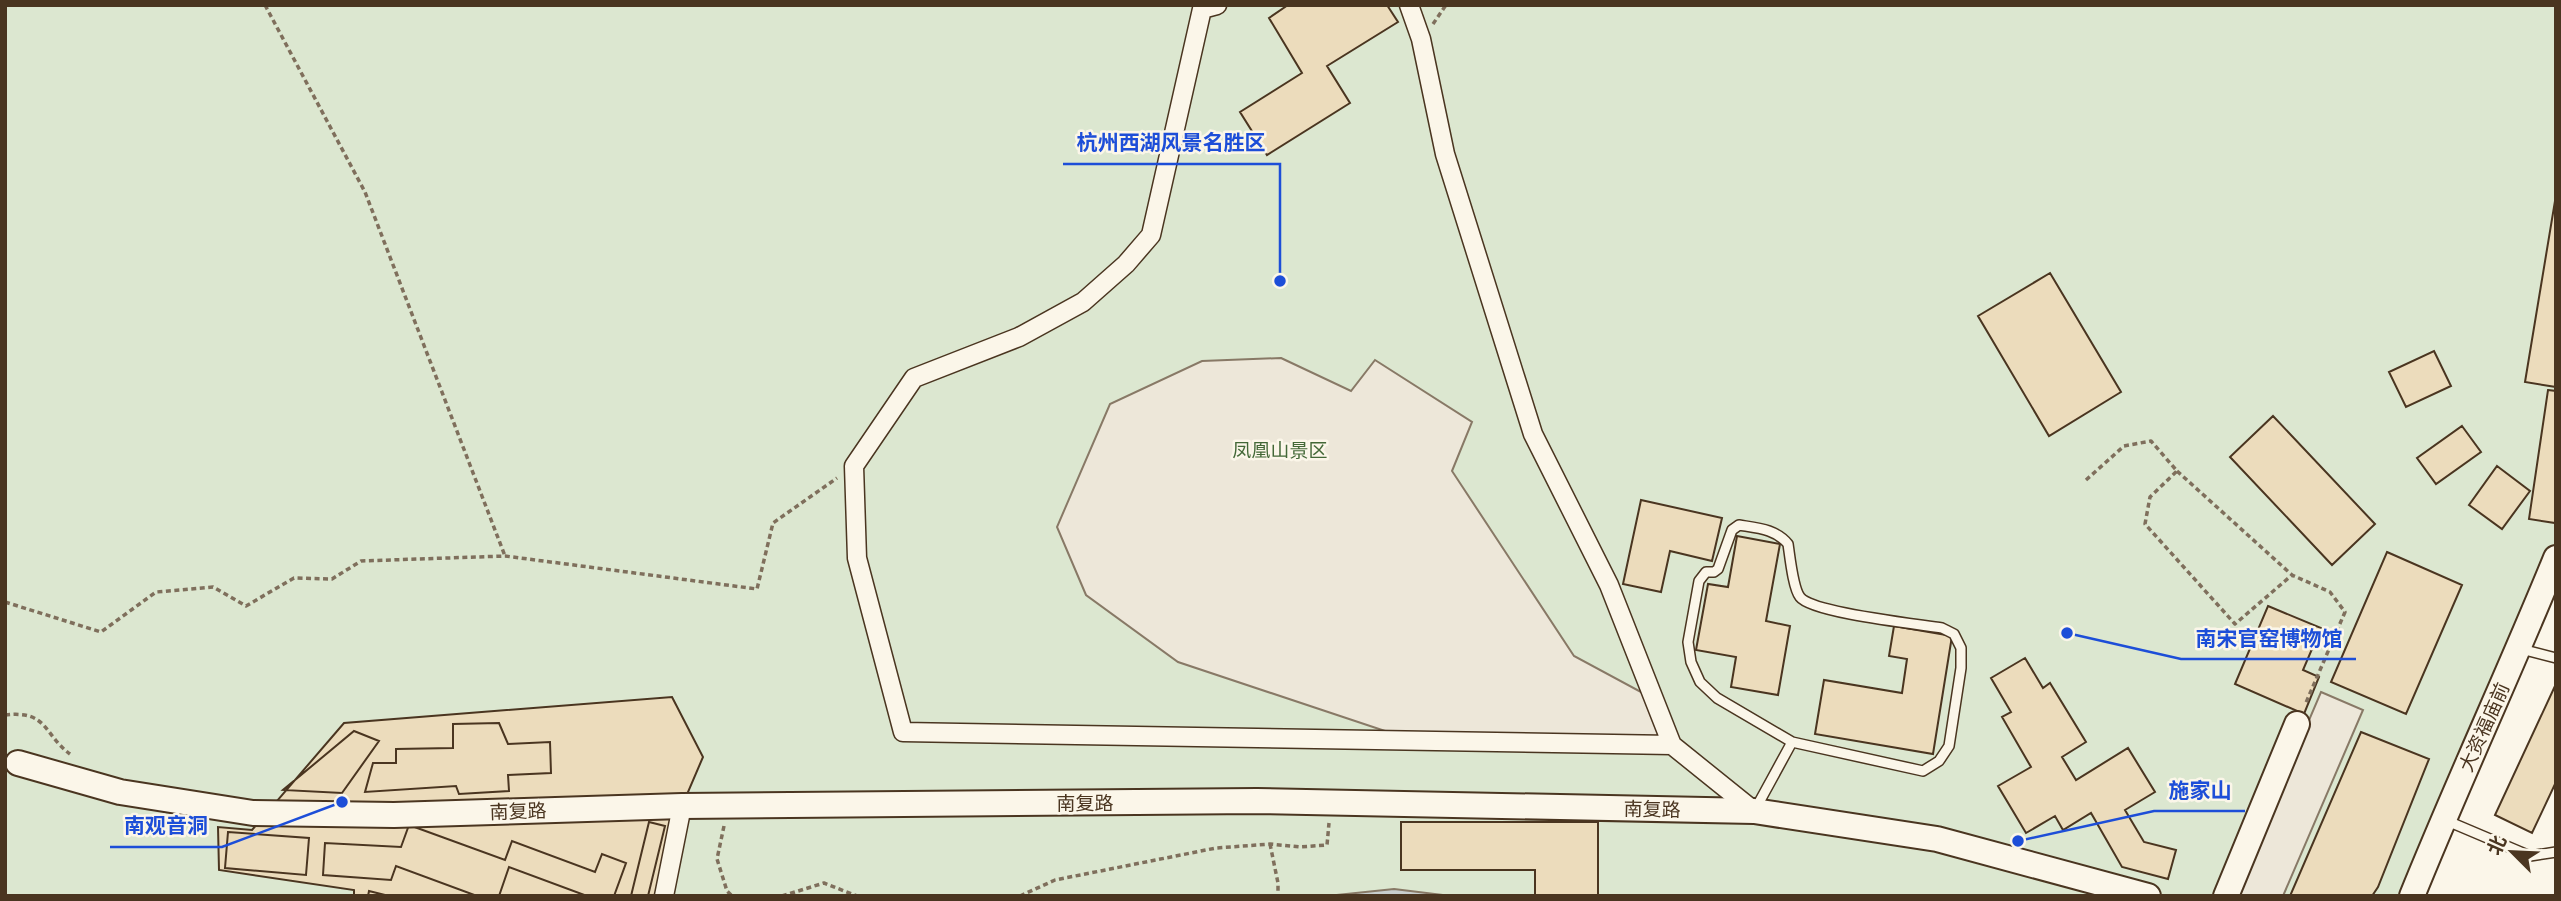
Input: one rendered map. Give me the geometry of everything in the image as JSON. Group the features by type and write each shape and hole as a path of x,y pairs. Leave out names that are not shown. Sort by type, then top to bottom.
{"street":[{"path":"1217,5 1202,9 1151,235 1126,264 1083,302 1019,337 914,378 854,466 857,558 903,732 1672,745"},
{"path":"1409,5 1421,39 1445,154 1533,434 1609,585 1672,745 1754,811"},
{"name":"大资福庙前","path":"2412,896 2556,558"},
{"path":"2226,896 2297,724"},
{"name":"南复路","path":"18,763 120,792 253,813 394,815 682,806 1257,802 1754,811 1937,839 2148,896"},
{"path":"664,896 682,806"}],"lane":[{"path":"1740,525 1774,532 1783,538 1788,544 1798,595 1807,604 1942,628 1955,634 1961,648 1961,668 1949,746 1939,761 1923,771 1792,741 1717,698 1700,682 1691,662 1688,642 1699,581 1706,572 1718,569 1732,530 1740,525"},
{"path":"2519,648 2556,658"},
{"path":"1754,811 1792,741"},
{"path":"2443,819 2530,856 2556,852"}],"path":[{"path":"265,5 365,192 505,556"},
{"path":"2085,480 2124,446 2151,441 2177,471 2291,575 2330,592 2345,612 2297,724"},
{"path":"5,602 101,632 156,592 213,587 246,606 295,579 332,579 361,561 505,556 757,589 773,523 854,466"},
{"path":"2177,471 2150,496 2145,524 2235,624 2291,575"},
{"path":"5,715 20,713 42,721 63,749 73,756"},
{"path":"1020,896 1055,880 1216,848 1270,844 1300,847 1327,845 1330,803"},
{"path":"728,806 717,859 727,891 732,896"},
{"path":"1270,844 1278,896"},
{"path":"782,896 824,883 857,896"}],"green space":[{"name":"凤凰山景区","path":"5,5 2556,5 2556,557 2417,896 5,896"}],"shaded area":[{"path":"1281,358 1351,391 1375,360 1472,422 1452,471 1574,656 1654,699 1672,745 1412,740 1178,662 1086,595 1057,527 1110,404 1202,361"},
{"path":"2321,692 2363,710 2283,896 2234,896"},
{"path":"1394,889 1451,896 1327,896"}],"building":[{"path":"1288,5 1387,5 1398,22 1327,66 1350,103 1267,155 1240,112 1302,73 1269,18"},
{"path":"2556,195 2556,387 2525,382"},
{"path":"2050,273 2121,392 2049,436 1978,316"},
{"path":"2434,351 2451,386 2406,407 2389,372"},
{"path":"2548,390 2556,391 2555,523 2529,519"},
{"path":"2273,416 2375,524 2332,565 2230,457"},
{"path":"2462,426 2481,452 2436,484 2417,458"},
{"path":"2497,466 2530,491 2502,529 2469,505"},
{"path":"1641,500 1722,518 1712,561 1670,551 1661,592 1623,584"},
{"path":"1737,536 1780,544 1766,621 1790,626 1778,695 1731,687 1736,657 1696,650 1708,584 1728,587"},
{"path":"2387,552 2462,585 2406,714 2331,682"},
{"path":"2268,606 2321,628 2303,670 2319,677 2304,714 2235,684"},
{"path":"1894,626 1952,636 1933,754 1815,734 1824,680 1902,693 1907,659 1889,656"},
{"path":"2025,658 2043,688 2050,683 2086,742 2062,757 2076,780 2128,748 2155,792 2125,810 2144,842 2176,850 2168,879 2122,867 2091,813 2063,830 2055,816 2026,833 1998,786 2031,767 2002,717 2011,712 1991,678"},
{"path":"2555,686 2556,782 2532,833 2495,815"},
{"path":"672,697 703,757 682,806 664,896 354,896 354,890 219,870 218,827 252,830 344,723"},
{"path":"499,723 508,744 550,742 551,773 508,775 509,791 459,794 456,786 365,792 373,763 396,763 396,749 453,748 453,724"},
{"path":"354,731 379,741 342,793 283,790"},
{"path":"2361,732 2429,759 2378,887 2372,896 2290,896"},
{"path":"649,822 665,826 648,896 631,896"},
{"path":"1401,822 1598,822 1598,895 1535,895 1535,870 1401,870"},
{"path":"409,825 505,860 512,841 595,872 602,854 626,863 614,896 587,896 509,867 499,896 477,896 396,866 391,880 323,875 325,843 401,847"},
{"path":"228,832 309,838 306,875 225,868"},
{"path":"369,891 389,896 368,896"}],"place":[{"name":"杭州西湖风景名胜区","path":"1280,281"},
{"name":"南宋官窑博物馆","path":"2067,633"},
{"name":"南观音洞","path":"342,802"},
{"name":"施家山","path":"2018,841"}]}
